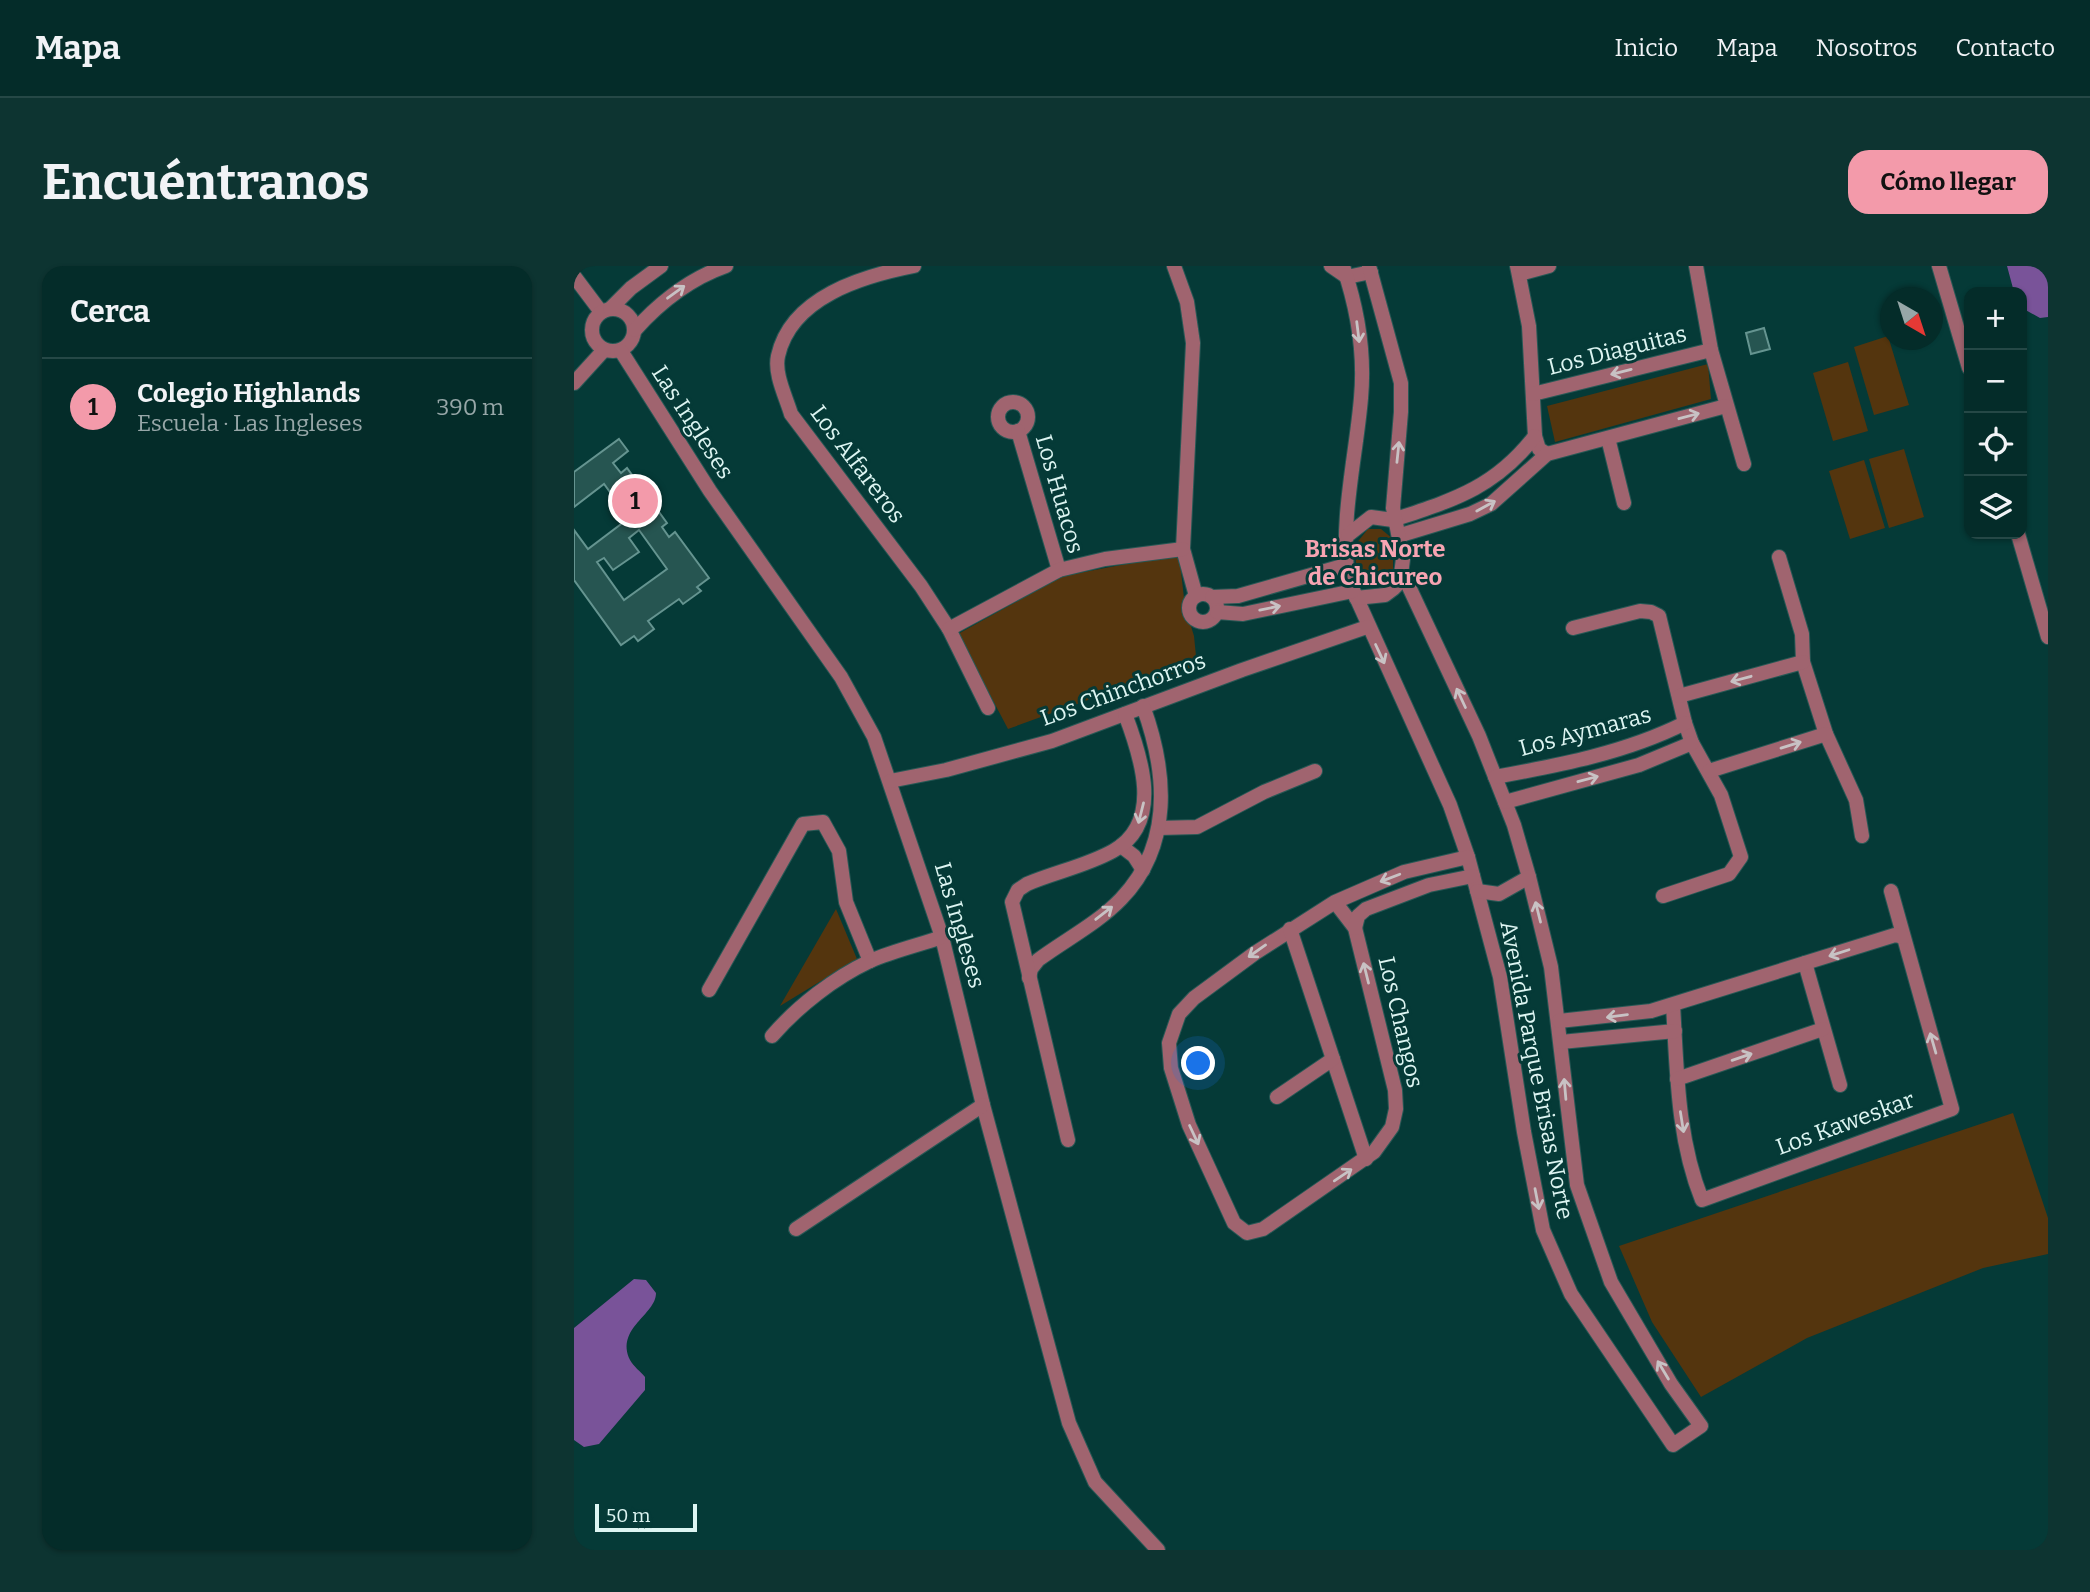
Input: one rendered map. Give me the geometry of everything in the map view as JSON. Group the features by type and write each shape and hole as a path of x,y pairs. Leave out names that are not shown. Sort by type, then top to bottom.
{"street":[{"path":"661,266 593,322 592,335 604,350 621,351 631,342 635,330 687,284 726,266"},
{"name":"Los Alfareros","path":"914,266 866,276 836,290 811,307 791,330 777,357 780,381 791,414 922,586 949,629 988,708"},
{"path":"1174,266 1187,302 1193,343 1182,549 1196,596 1189,607 1194,620 1207,622 1217,612 1243,614 1355,594 1385,595 1400,582 1402,572"},
{"path":"1331,266 1345,272 1370,269 1401,383 1393,520"},
{"name":"Los Diaguitas","path":"1535,436 1529,326 1518,270 1549,266"},
{"name":"Los Diaguitas","path":"1696,266 1712,350 1744,464"},
{"path":"1939,266 1964,352"},
{"name":"Avenida Parque Brisas Norte","path":"1345,272 1359,329 1362,395 1350,489 1346,565 1367,627 1450,805 1468,857 1500,977 1524,1132 1544,1230 1571,1294 1673,1445 1700,1426 1671,1384 1611,1282 1577,1185 1551,967 1529,877 1495,777 1402,572 1401,535 1393,520"},
{"path":"574,276 606,311 629,316 635,330"},
{"path":"574,383 604,350"},
{"name":"Los Diaguitas","path":"1533,394 1712,350"},
{"name":"Las Ingleses","path":"621,351 710,491 841,677 869,727 891,781 942,937 1059,1393 1081,1456 1102,1493 1158,1550"},
{"path":"1401,535 1470,514 1490,504 1548,454 1726,406"},
{"name":"Los Huacos","path":"1018,430 1059,570"},
{"path":"1348,535 1371,517 1393,520 1461,496 1486,484 1504,471 1535,436"},
{"path":"1535,436 1539,449 1548,454"},
{"path":"1608,438 1624,503"},
{"path":"2019,539 2048,637"},
{"path":"949,629 1059,570 1105,559 1182,549"},
{"path":"1779,557 1802,634 1803,662 1826,734 1856,800 1862,836"},
{"path":"1196,596 1238,596 1346,565"},
{"path":"1212,597 1217,612"},
{"name":"Los Aymaras","path":"1573,628 1640,611 1659,616 1685,723 1692,743 1709,771 1726,809 1741,857 1729,874 1663,896"},
{"name":"Los Chinchorros","path":"891,781 1013,752 1367,627"},
{"name":"Los Aymaras","path":"1679,696 1803,662"},
{"path":"1029,978 1034,965 1120,900 1143,870 1159,828 1162,778 1143,706"},
{"path":"1068,1140 1012,902 1018,890 1038,879 1082,864 1121,846 1135,832 1144,789 1138,751 1125,714"},
{"name":"Los Aymaras","path":"1495,777 1607,753 1656,737 1685,723"},
{"path":"1709,771 1826,734"},
{"name":"Los Aymaras","path":"1504,802 1639,765 1692,743"},
{"path":"1159,828 1197,827 1264,792 1315,771"},
{"path":"709,990 803,824 823,822 839,850 846,902 870,961"},
{"path":"1121,846 1134,856 1143,870"},
{"name":"Los Changos","path":"1335,902 1355,928 1396,1100 1395,1118 1387,1136 1366,1159 1258,1232 1247,1233 1234,1223 1180,1101 1169,1053 1171,1033 1179,1014 1194,998 1290,929 1335,902 1404,872 1468,857"},
{"path":"1355,928 1358,916 1366,909 1429,885 1473,876"},
{"path":"1477,891 1499,894 1529,877"},
{"name":"Los Kaweskar","path":"1673,1005 1682,1122 1702,1200 1952,1109 1891,891"},
{"path":"1290,929 1366,1159"},
{"path":"1559,1021 1607,1017 1673,1005 1895,935 1903,937"},
{"path":"772,1036 789,1016 811,998 870,961 942,937"},
{"path":"1020,942 1034,954 1048,953"},
{"name":"Los Kaweskar","path":"1805,963 1840,1085"},
{"path":"1677,1079 1823,1029"},
{"path":"1561,1042 1675,1031"},
{"path":"1277,1097 1333,1059"},
{"path":"796,1228 983,1105"}],"shaded area":[{"path":"2007,266 2048,266 2048,317 2040,318 2027,311 2027,287 2013,287"},
{"path":"1880,339 1880,350 1892,350 1909,405 1874,415 1854,347"},
{"path":"1848,362 1868,431 1833,441 1813,373"},
{"path":"1708,364 1711,399 1555,442 1547,406"},
{"path":"1904,449 1924,517 1889,528 1869,459"},
{"path":"1864,460 1885,528 1850,539 1829,471"},
{"path":"1368,529 1381,529 1393,539 1393,573 1378,586 1366,588 1357,582 1355,545"},
{"path":"1179,554 1185,607 1194,636 1197,666 1102,695 1008,729 958,634 1063,576"},
{"path":"836,909 857,959 780,1006"},
{"path":"2013,1113 2048,1218 2048,1254 1983,1268 1807,1338 1701,1397 1652,1322 1619,1246"},
{"path":"634,1279 646,1280 656,1293 650,1308 628,1339 630,1360 645,1377 645,1390 599,1444 584,1447 574,1440 574,1328"}],"building":[{"path":"1764,328 1770,349 1751,354 1746,333"},
{"path":"619,439 628,451 613,463 621,473 627,468 667,523 662,527 669,537 675,532 709,578 697,587 701,591 683,604 679,599 648,621 654,629 638,641 634,636 621,645 574,580 574,530 588,549 629,518 604,484 574,507 574,472","holes":["639,530 667,569 624,600 597,562 604,558 613,570 639,552 629,538"]}],"place":[{"name":"Colegio Highlands","path":"635,501"}],"district":[{"name":"Brisas Norte de Chicureo","path":"1375,563"}]}
